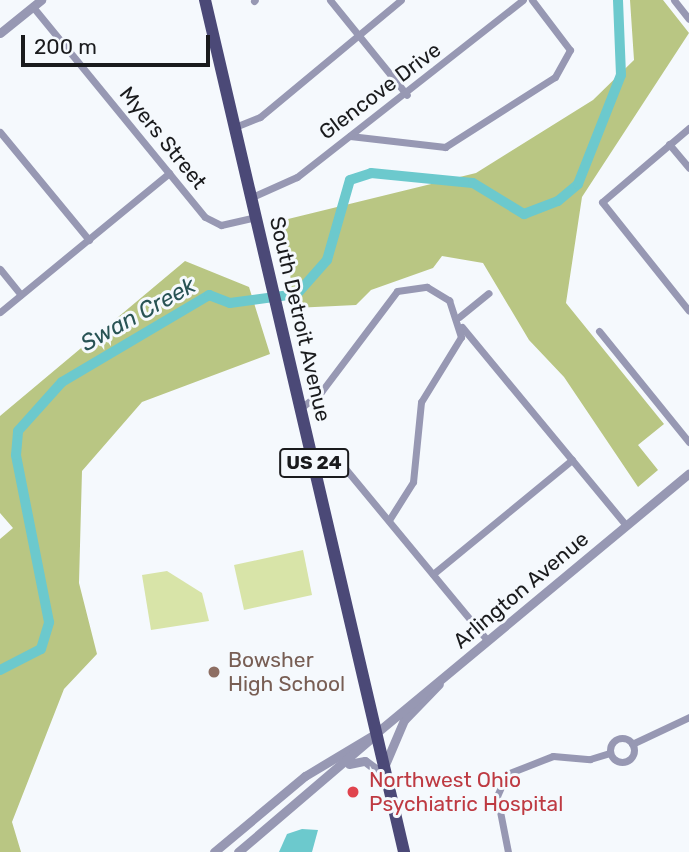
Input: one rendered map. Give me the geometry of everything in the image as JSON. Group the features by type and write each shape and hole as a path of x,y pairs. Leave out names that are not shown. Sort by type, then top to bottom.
{"main road":[{"name":"South Detroit Avenue","path":"205,0 374,734 404,852"}],"street":[{"path":"330,0 407,95"},
{"path":"235,127 260,117 401,0"},
{"name":"Glencove Drive","path":"252,197 297,177 407,95 523,0"},
{"path":"350,136 430,148 451,145 555,78 570,60 567,41 532,0"},
{"path":"674,0 689,19"},
{"path":"0,33 37,3"},
{"name":"Myers Street","path":"37,3 169,173 214,223 257,218"},
{"path":"689,128 602,202 689,311"},
{"path":"0,132 89,240"},
{"path":"669,144 689,168"},
{"path":"0,312 169,173"},
{"path":"0,269 21,295"},
{"path":"301,408 321,392 397,291 433,288 459,317 459,342 421,402 413,482 389,520"},
{"path":"459,317 489,293"},
{"path":"461,326 626,525"},
{"path":"599,331 689,442"},
{"path":"433,574 572,460"},
{"path":"313,461 339,461 487,640"},
{"name":"Arlington Avenue","path":"238,852 341,767 374,734 689,473"},
{"path":"341,767 365,761 384,773 404,720 443,677"},
{"path":"610,753 618,739 632,744 689,717"},
{"name":"Arlington Avenue","path":"214,852 305,776 374,734"},
{"path":"508,852 498,789 512,771 547,758 610,753 626,761 632,744"}],"green space":[{"path":"630,0 663,0 689,33 582,197 566,303 664,424 638,445 658,470 638,487 564,377 529,340 483,263 442,256 433,268 371,290 356,305 294,308 284,220 476,173 593,100 634,60"},
{"path":"185,261 249,287 270,354 142,402 82,471 79,583 97,654 64,689 12,822 21,852 0,852 0,539 13,528 0,513 0,416"},
{"path":"303,550 312,595 244,610 234,565"},
{"path":"167,571 202,593 209,621 151,630 142,575"}],"water":[{"path":"302,829 318,830 312,852 279,852 287,834"}],"waterway":[{"name":"Swan Creek","path":"0,670 41,649 49,622 16,455 18,431 62,382 209,295 230,303 297,294 327,260 350,180 371,173 473,183 524,214 558,201 578,184 621,75 618,0"}],"place":[{"name":"Bowsher High School","path":"214,672"},
{"name":"Northwest Ohio Psychiatric Hospital","path":"353,792"}]}
